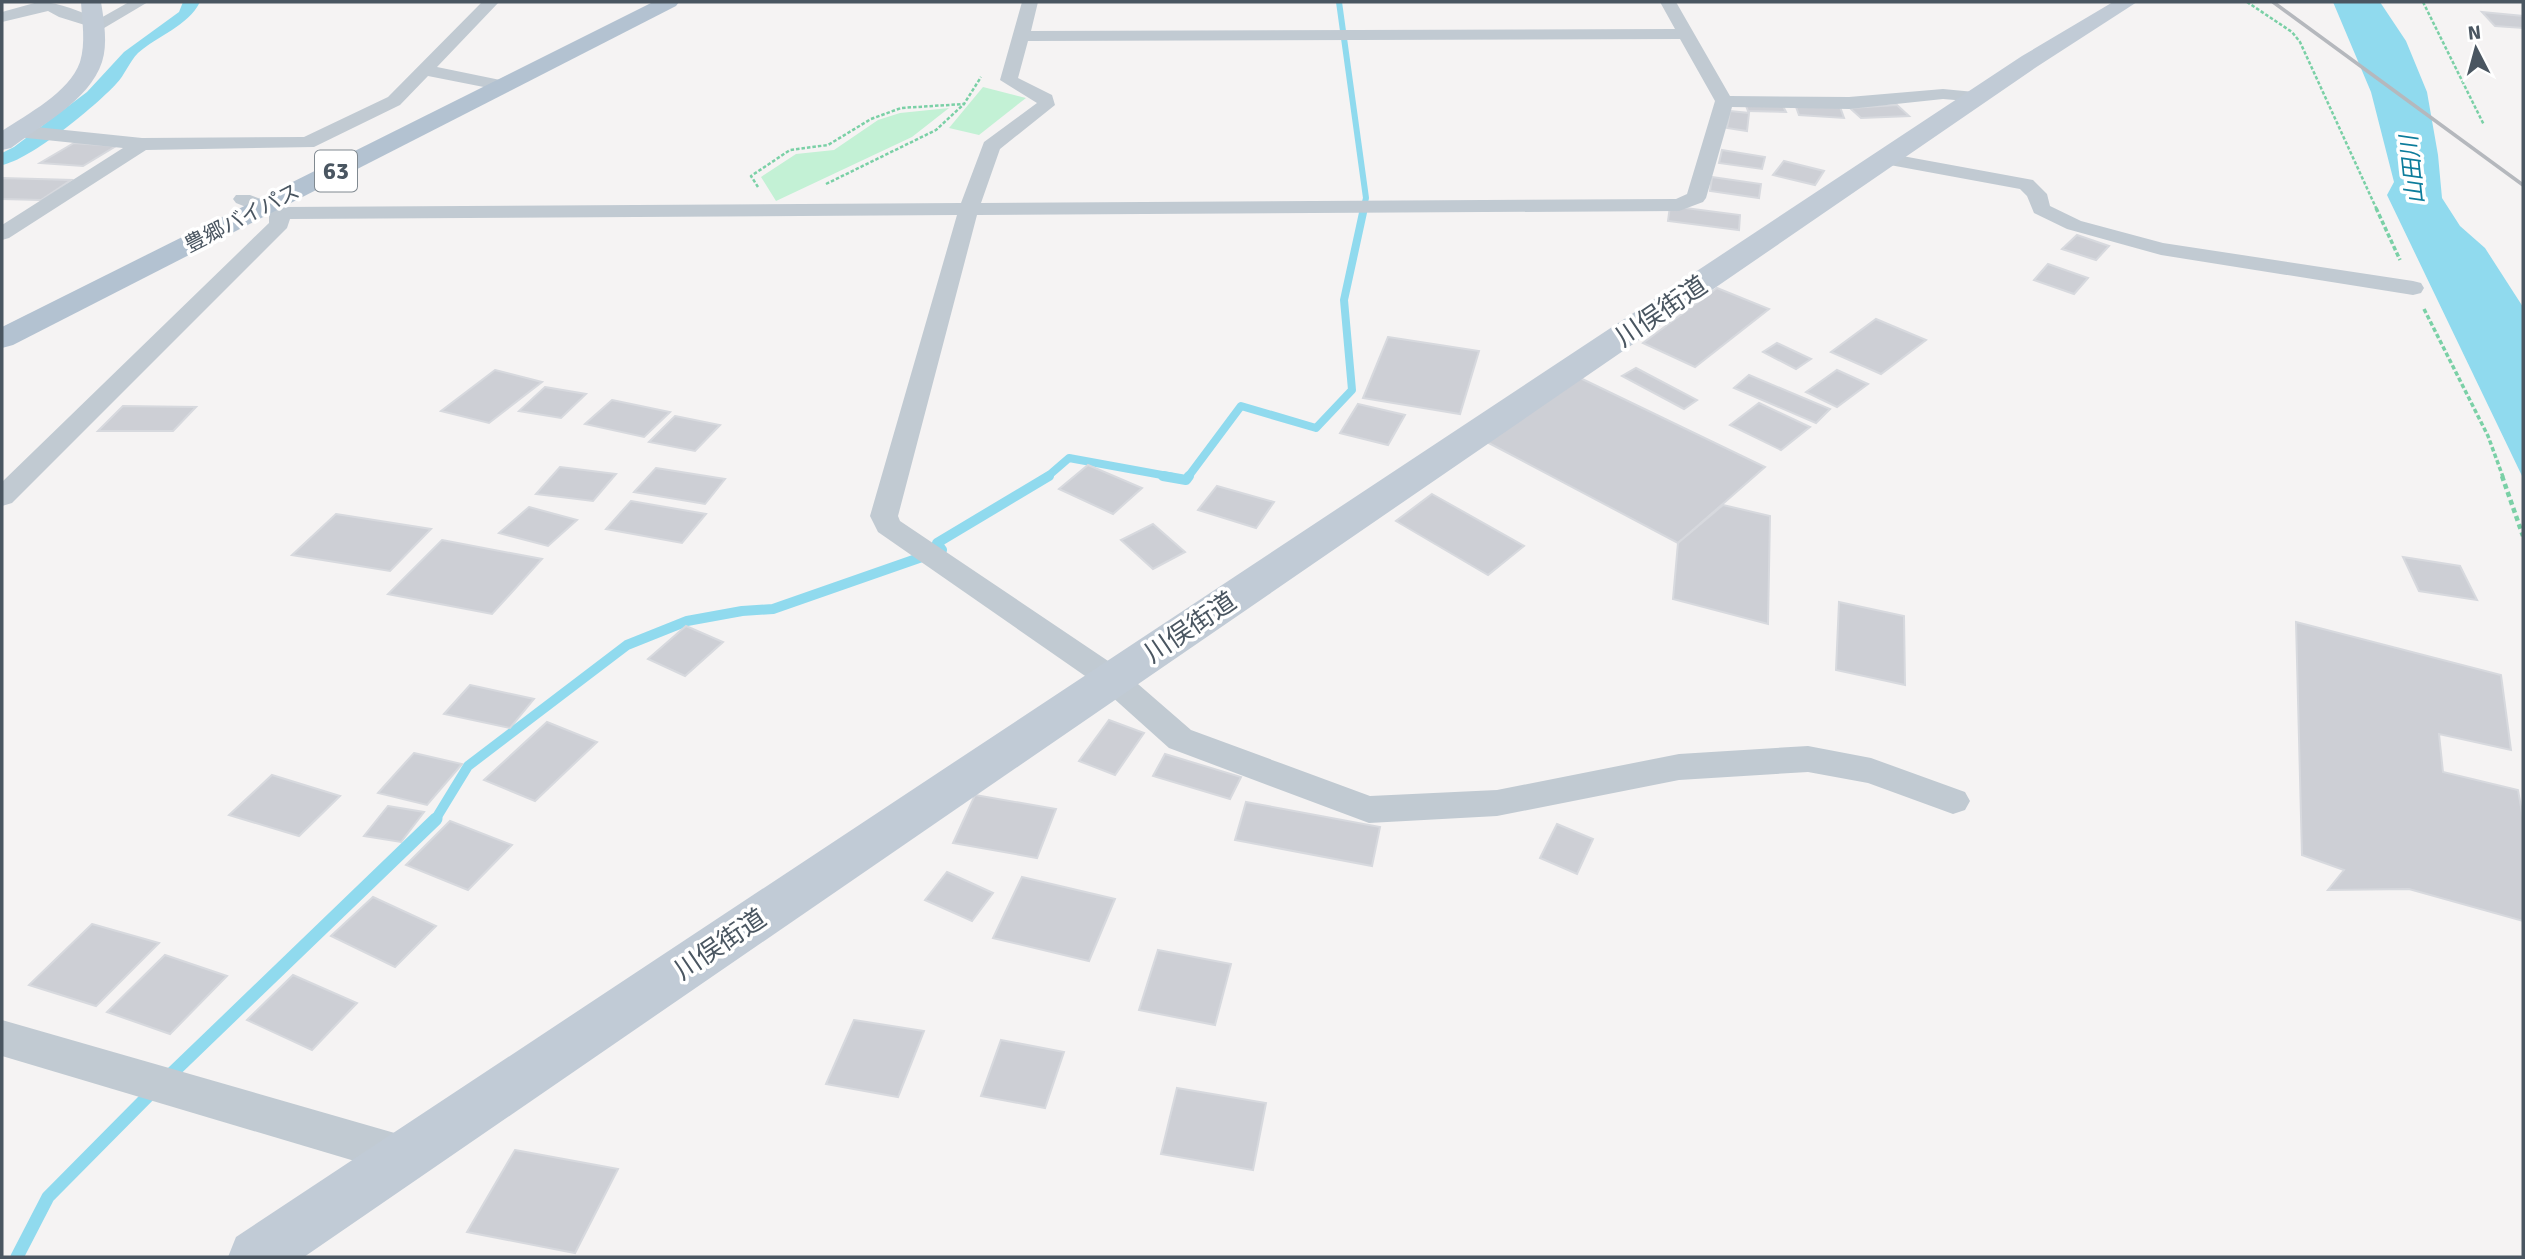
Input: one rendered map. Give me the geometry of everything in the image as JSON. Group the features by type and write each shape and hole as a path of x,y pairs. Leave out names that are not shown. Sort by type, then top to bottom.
{"main road":[{"name":"豊郷バイパス","path":"2,340 263,206 643,2"},
{"name":"豊郷バイパス","path":"493,83 669,2"},
{"name":"川俣街道","path":"256,1257 2030,61 2127,2"},
{"path":"10,137 70,91 86,74 93,55 93,18"},
{"name":"豊郷バイパス","path":"2,318 263,206"}],"street":[{"path":"2,17 48,3 65,14 93,18 140,2"},
{"path":"10,137 142,144 307,143 394,101 491,2"},
{"path":"1030,2 1009,80 1046,99 1046,105 991,146 969,208 884,516 888,526 1112,679 1180,739 1369,810 1497,803 1679,767 1808,758 1871,771 1953,801"},
{"path":"263,206 773,210 1679,205 1696,198 1724,101 1668,2"},
{"path":"1020,36 1686,34"},
{"path":"424,70 493,83"},
{"path":"1724,101 1849,103 1943,94 1979,97"},
{"path":"2,234 142,144"},
{"path":"1886,159 2026,184 2036,194 2041,209 2074,225 2161,249 2413,288"},
{"path":"2,496 280,225 263,206"},
{"path":"2,1038 405,1156"}],"path":[{"path":"2247,2 2292,32 2300,42 2413,288 2488,436 2523,536"},
{"path":"2423,2 2484,125"},
{"path":"964,104 901,108 871,119 828,145 790,150 751,176 773,210 936,130 964,104 982,75 1009,74"}],"green space":[{"path":"983,87 1026,98 979,135 949,128"},
{"path":"949,108 912,137 776,201 761,177 796,154 834,150 878,120 900,113"}],"water":[{"path":"183,2 200,2 188,18 138,53 116,84 79,118 29,153 2,165 2,153 14,147 87,92 124,52 179,12"},
{"name":"山田川","path":"2333,2 2380,2 2406,41 2427,92 2442,198 2460,226 2485,248 2523,307 2523,478 2387,195 2394,182 2371,92"}],"building":[{"path":"2482,12 2523,16 2523,28 2495,26"},
{"path":"1745,103 1782,104 1786,112 1748,111"},
{"path":"1795,104 1840,107 1844,118 1799,115"},
{"path":"1897,105 1909,116 1861,118 1850,108"},
{"path":"1730,111 1749,113 1747,131 1727,128"},
{"path":"74,143 116,146 83,166 40,163"},
{"path":"1722,150 1765,157 1762,169 1719,163"},
{"path":"1784,161 1824,171 1815,185 1773,175"},
{"path":"1712,177 1761,184 1759,198 1710,191"},
{"path":"2,178 71,180 41,200 2,199"},
{"path":"1670,206 1740,215 1739,230 1668,221"},
{"path":"2077,235 2109,246 2096,260 2062,249"},
{"path":"2048,264 2088,278 2074,294 2034,280"},
{"path":"1717,288 1769,309 1695,367 1643,343"},
{"path":"1876,319 1926,340 1881,374 1831,352"},
{"path":"1388,337 1479,351 1460,414 1363,398"},
{"path":"1777,343 1811,359 1796,369 1763,352"},
{"path":"1636,368 1697,400 1684,409 1622,376"},
{"path":"495,370 542,382 489,423 441,411"},
{"path":"1837,370 1868,384 1837,407 1806,392"},
{"path":"1749,375 1830,409 1816,423 1734,388"},
{"path":"1576,376 1765,467 1678,543 1485,441"},
{"path":"545,387 586,394 561,418 519,411"},
{"path":"612,400 670,412 644,437 585,424"},
{"path":"1759,403 1810,427 1781,450 1730,425"},
{"path":"1358,404 1405,415 1388,445 1340,433"},
{"path":"123,406 196,407 173,431 98,431"},
{"path":"675,416 720,425 695,451 649,442"},
{"path":"1088,465 1142,488 1113,514 1059,489"},
{"path":"560,467 616,474 593,501 536,494"},
{"path":"656,468 725,479 705,504 634,492"},
{"path":"1217,486 1274,502 1256,528 1198,510"},
{"path":"1432,494 1524,546 1488,575 1396,521"},
{"path":"631,501 706,514 682,543 606,529"},
{"path":"1723,505 1770,516 1768,624 1673,599 1678,543"},
{"path":"529,507 577,520 548,546 499,533"},
{"path":"336,514 431,529 390,571 292,555"},
{"path":"1153,524 1185,552 1153,569 1121,540"},
{"path":"442,540 542,559 492,614 388,594"},
{"path":"2403,557 2460,566 2477,600 2419,591"},
{"path":"1839,602 1904,616 1905,685 1836,670"},
{"path":"2296,622 2501,675 2511,750 2439,734 2443,772 2518,790 2523,818 2523,921 2409,889 2328,890 2344,870 2302,855"},
{"path":"686,626 723,642 685,676 648,659"},
{"path":"470,685 534,699 510,728 444,714"},
{"path":"1109,720 1144,733 1115,775 1079,761"},
{"path":"547,722 597,742 535,801 484,780"},
{"path":"414,753 462,764 427,805 378,793"},
{"path":"1165,754 1241,777 1230,799 1153,776"},
{"path":"272,775 340,796 299,836 229,815"},
{"path":"975,795 1056,809 1037,858 953,843"},
{"path":"1246,802 1380,827 1372,866 1235,840"},
{"path":"388,806 424,812 401,842 364,836"},
{"path":"450,821 512,845 468,890 406,865"},
{"path":"1557,824 1593,839 1577,874 1540,858"},
{"path":"947,872 993,893 972,921 925,900"},
{"path":"1022,877 1115,899 1089,961 993,938"},
{"path":"373,897 436,926 395,967 331,936"},
{"path":"92,924 159,943 96,1006 29,985"},
{"path":"1158,950 1231,964 1215,1025 1139,1010"},
{"path":"165,955 227,976 170,1034 107,1012"},
{"path":"293,975 357,1003 312,1050 247,1020"},
{"path":"854,1020 924,1031 898,1097 826,1084"},
{"path":"1001,1040 1064,1052 1045,1108 981,1096"},
{"path":"1177,1088 1266,1103 1253,1170 1161,1154"},
{"path":"515,1150 618,1169 575,1253 467,1232"}],"waterway":[{"path":"1339,2 1366,198 1363,210"},
{"path":"1188,477 1241,406 1316,428 1352,390 1344,300 1364,208"},
{"path":"1047,477 1069,458 1173,477"},
{"path":"435,820 468,766 627,645 687,621 742,611 773,609 942,550 937,543 1049,476"},
{"path":"1163,476 1186,480 1189,476"},
{"path":"166,1079 435,820"},
{"path":"17,1257 48,1197 154,1090"}],"railway":[{"path":"2273,2 2523,185"}]}
